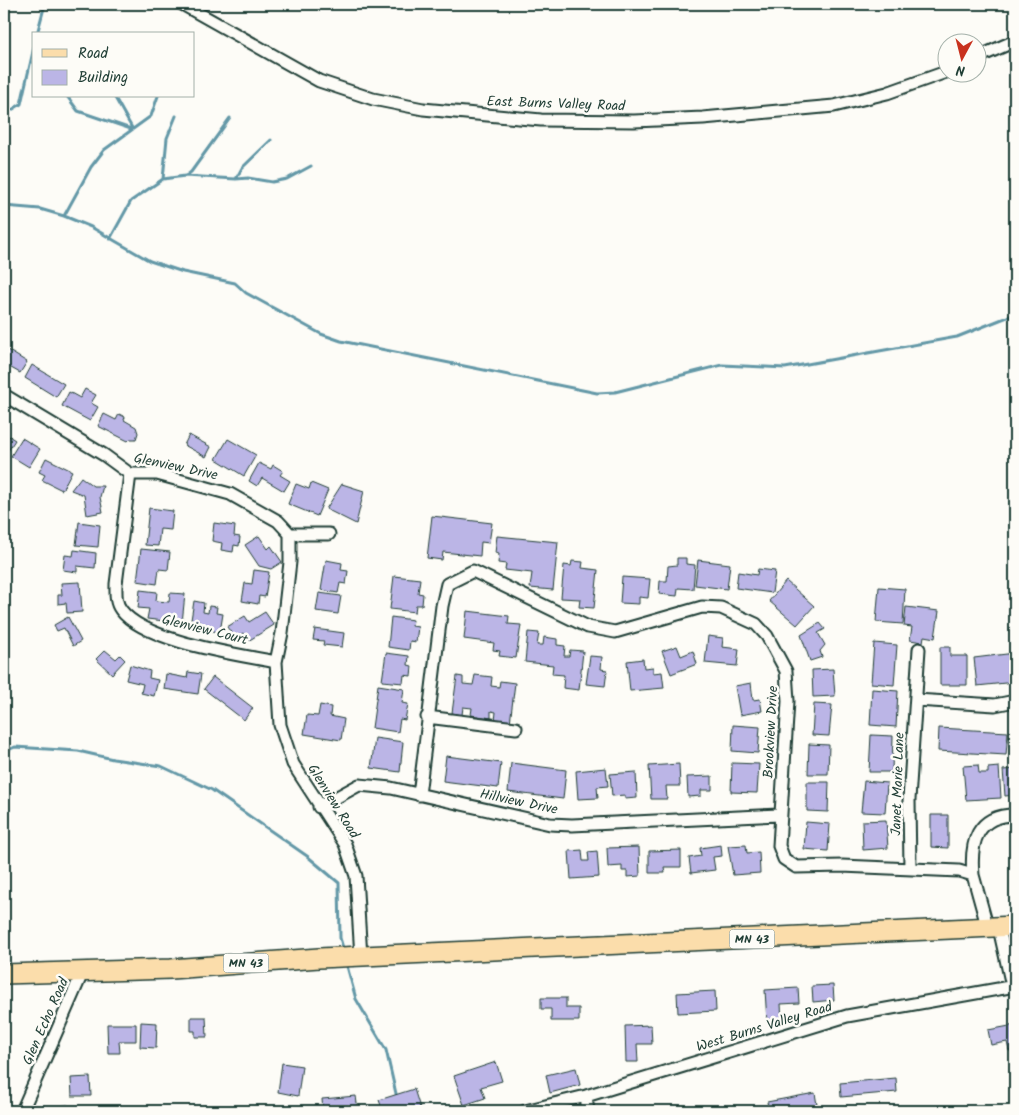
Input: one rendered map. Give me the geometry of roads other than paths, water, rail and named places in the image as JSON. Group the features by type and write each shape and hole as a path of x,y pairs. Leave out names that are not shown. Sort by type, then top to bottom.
{"main road":[{"name":"MN 43","path":"4,974 171,968 361,957 1001,928"}],"street":[{"name":"East Burns Valley Road","path":"182,4 328,84 373,99 423,109 541,120 664,120 703,118 824,106 887,93 936,76"},
{"path":"986,54 1015,41"},
{"name":"Glenview Drive","path":"4,395 104,455 130,474 157,474 230,494 278,521 290,534"},
{"name":"Glenview Court","path":"130,474 116,584 116,599 121,610 149,630 216,650 276,662"},
{"path":"276,662 282,633 290,562 290,534 330,534"},
{"name":"Brookview Drive","path":"419,795 427,717 442,606 447,584 473,571 588,627 615,632 702,607 721,608 756,624 767,636 786,671 788,701 779,846 784,859 796,867 959,871 974,875"},
{"name":"Janet Marie Lane","path":"910,869 909,800 919,649"},
{"name":"Glenview Road","path":"276,662 280,726 285,744 293,764 319,807 345,844 356,876 361,957"},
{"path":"916,700 995,705 1015,701"},
{"path":"427,717 516,728"},
{"name":"Hillview Drive","path":"319,807 359,785 391,788 550,824 572,826 780,815"},
{"path":"1013,986 1001,928 974,875 971,853 974,836 988,821 1015,815"},
{"name":"Glen Echo Road","path":"22,1111 84,971"},
{"name":"West Burns Valley Road","path":"524,1111 586,1096 847,1016 1013,986"},
{"path":"586,1096 588,1111"}],"waterway":[{"path":"38,32 45,4"},
{"path":"4,115 21,104 32,56"},
{"path":"68,98 78,111 131,129"},
{"path":"115,98 132,128"},
{"path":"64,216 91,167 104,150 151,116 157,98"},
{"path":"163,179 167,138 176,116"},
{"path":"186,176 191,172 230,118"},
{"path":"236,179 242,168 271,140"},
{"path":"110,239 131,201 163,179 185,176 248,178 272,182 287,179 311,166"},
{"path":"4,206 40,209 64,216 91,227 150,261 183,272 235,283 246,293 321,334 341,341 597,393 615,392 722,365 785,368 957,337 1015,314"},
{"path":"4,752 15,747 78,751 113,759 161,766 212,790 307,856 339,883 340,938 343,948"},
{"path":"347,966 356,999 386,1050 397,1098"}]}
